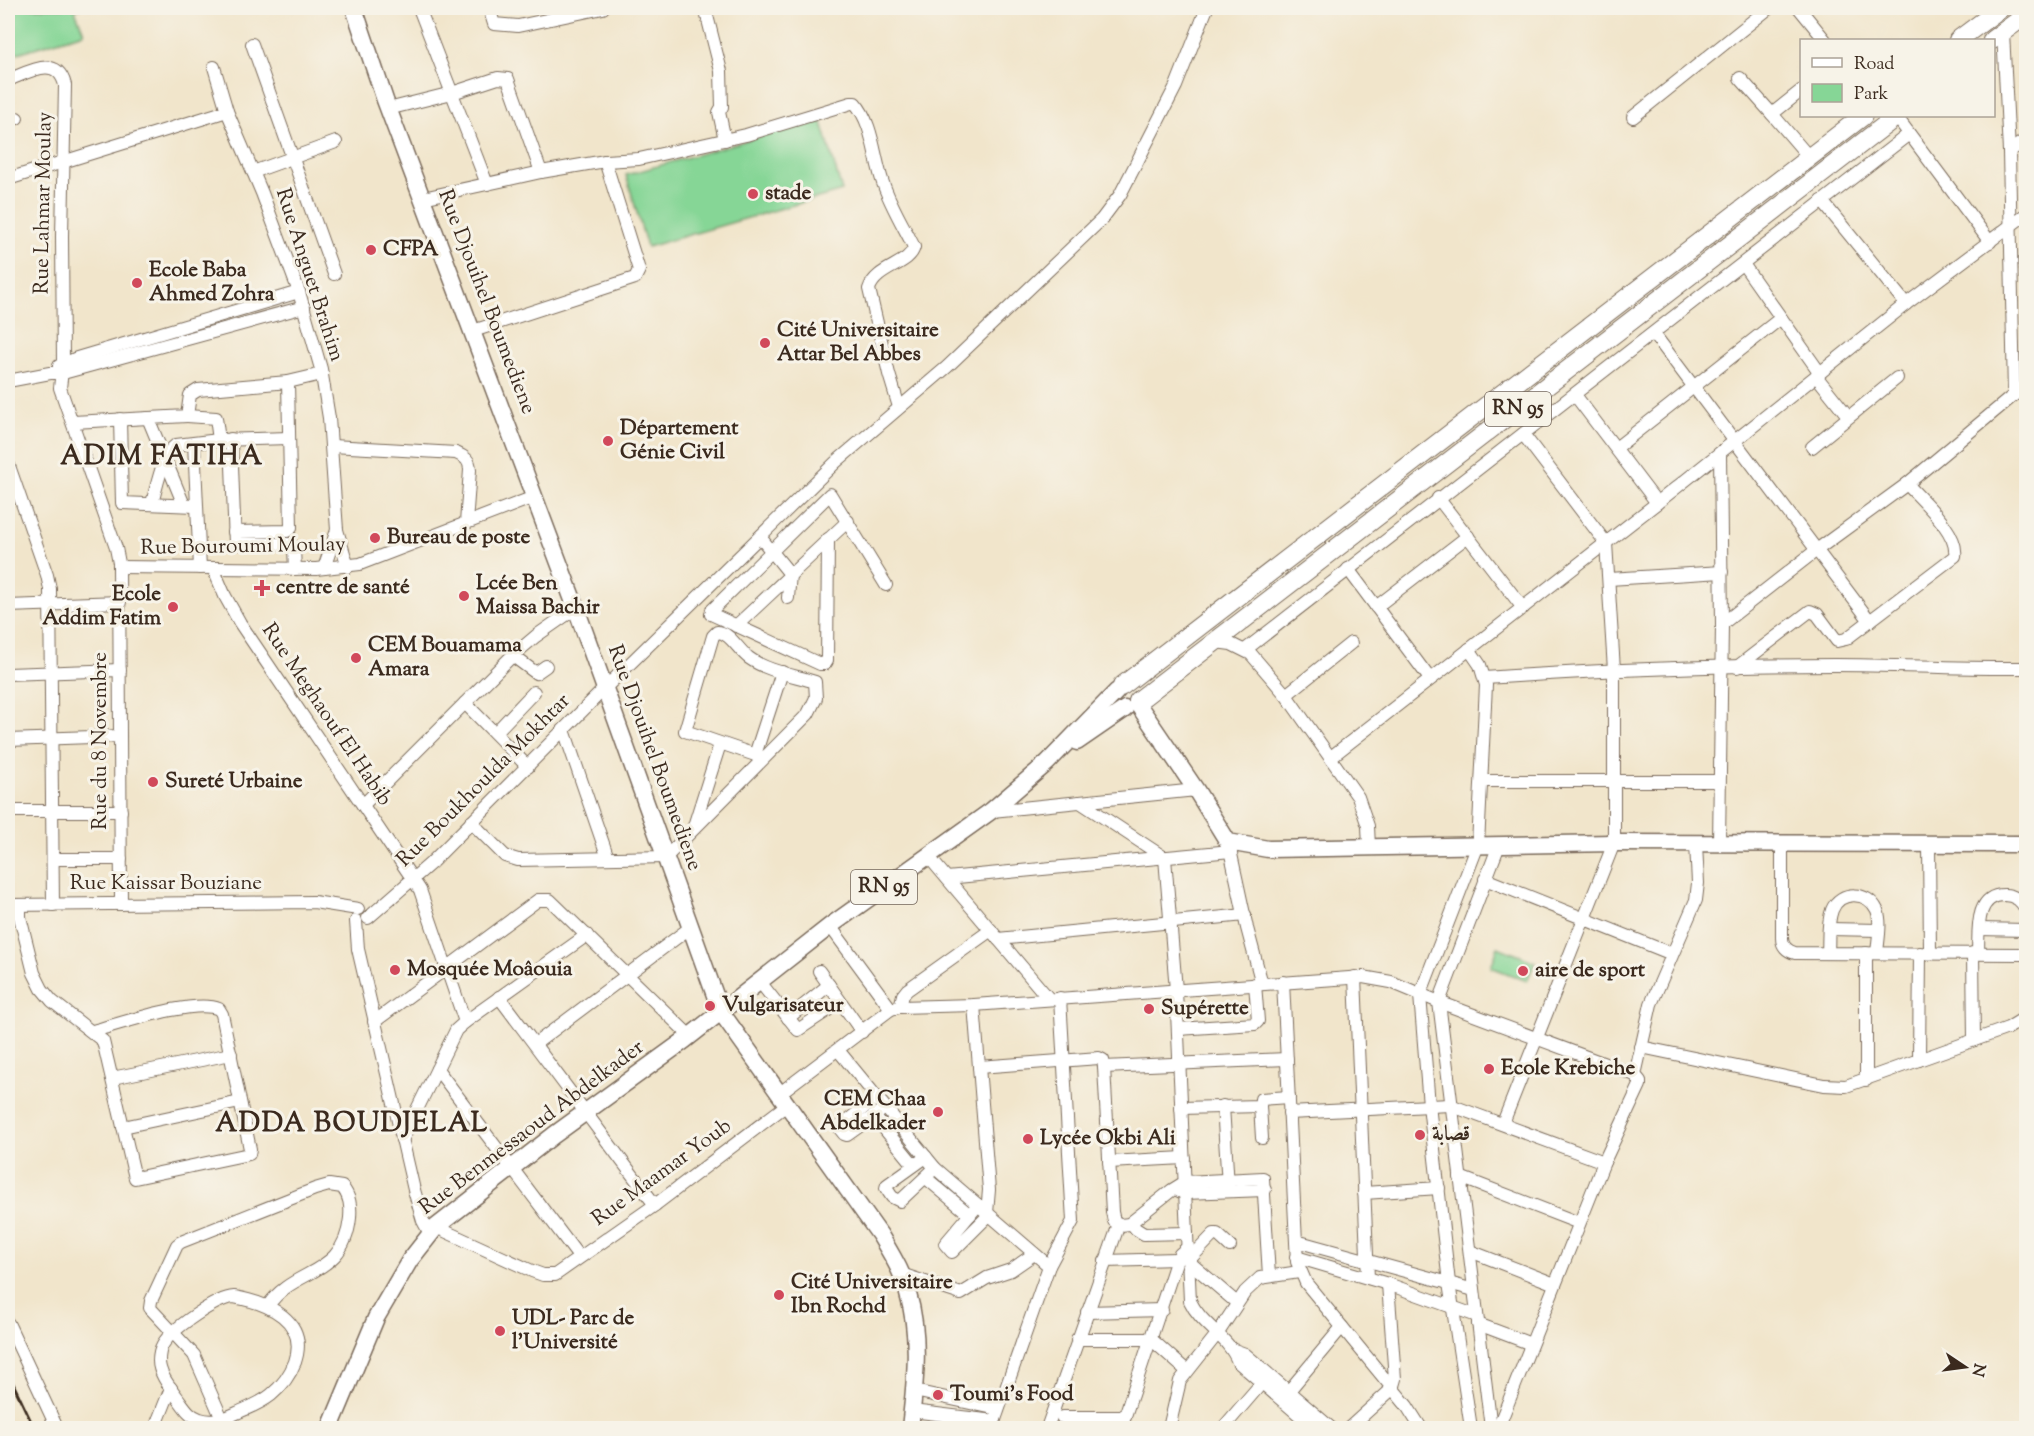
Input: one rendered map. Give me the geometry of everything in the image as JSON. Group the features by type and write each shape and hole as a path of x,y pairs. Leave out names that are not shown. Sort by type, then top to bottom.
{"highway":[{"path":"1959,39 2001,8"},
{"path":"1997,36 2026,15"},
{"name":"RN 95","path":"1120,689 1862,117"},
{"name":"RN 95","path":"1132,706 1895,117"}],"main road":[{"name":"Rue Djouihel Boumediene","path":"354,8 388,108 576,608 721,1012 880,1235 901,1274 914,1321 916,1362 910,1428"},
{"path":"1120,689 1130,686 1136,690 1132,706 1157,730 1230,846 1268,849 1614,843 2026,844"},
{"name":"RN 95","path":"721,1012 830,926 991,811 1047,763 1120,689"},
{"name":"RN 95","path":"1047,763 1132,706"},
{"name":"Rue Benmessaoud Abdelkader","path":"330,1428 376,1318 410,1260 433,1231 512,1168 721,1012"}],"street":[{"path":"419,8 487,184"},
{"path":"489,8 494,24 518,26 603,8"},
{"path":"705,8 721,71 722,107 718,112 725,140"},
{"name":"Rue Boukhoulda Mokhtar","path":"361,916 389,901 413,879 528,767 604,688 836,462 1001,316 1098,224 1115,204 1176,86 1207,8"},
{"path":"1799,8 1824,39"},
{"path":"1633,117 1761,10"},
{"path":"1997,36 2010,152 2014,395"},
{"path":"252,44 334,274"},
{"name":"Rue Lahmar Moulay","path":"8,80 46,67 56,69 62,74 65,85 62,236 63,368"},
{"name":"Rue Anguet Brahim","path":"214,67 227,111 299,292 322,374 332,446 337,530"},
{"path":"388,108 452,93 498,78 508,79 541,172"},
{"path":"1740,78 1809,157"},
{"path":"1772,114 1800,92"},
{"path":"423,198 541,172 605,161 639,159 746,135 851,103 858,106 893,208 914,247 909,255 880,273 869,289 899,407"},
{"path":"8,179 227,111"},
{"path":"1897,117 1990,243"},
{"path":"1245,650 1909,134"},
{"path":"2010,152 2026,139"},
{"path":"253,172 336,142"},
{"path":"473,331 635,278 639,270 605,161"},
{"path":"1822,201 1906,304"},
{"path":"1330,757 1657,503 1906,304 2012,227 2026,214"},
{"path":"1743,264 1848,416"},
{"path":"8,381 50,373 299,292"},
{"path":"63,368 304,307"},
{"path":"1616,448 1782,318"},
{"path":"1654,334 1870,621"},
{"name":"Rue du 8 Novembre","path":"63,368 60,388 63,401 73,422 116,548 119,567 121,904"},
{"path":"187,416 190,395 198,390 288,382 322,374"},
{"path":"1812,447 1897,378"},
{"path":"234,532 287,531 290,529 288,382"},
{"path":"1722,624 1818,549 1907,484 2026,385"},
{"path":"1575,394 1657,503"},
{"path":"73,422 187,416 216,418 225,440 234,542 236,545 291,544 294,549 294,569"},
{"path":"148,418 165,458 190,505"},
{"path":"120,419 121,501 124,504 190,505"},
{"path":"1503,1123 1614,843 1614,670 1606,543 1523,434"},
{"path":"152,503 165,458 176,445 225,440 289,438"},
{"path":"190,505 194,442"},
{"path":"332,446 456,453 465,457 470,464 466,524"},
{"path":"1719,844 1722,667 1720,453"},
{"path":"8,463 47,574 50,605 53,905"},
{"path":"1737,667 1810,612 1817,614 1837,641 1846,639 1955,556 1954,542 1946,529 1907,484"},
{"path":"828,539 827,662 825,664 820,664 713,616 711,611 828,494 831,494 848,520 886,585"},
{"name":"Rue Bouroumi Moulay","path":"119,567 294,569 348,567 534,497"},
{"path":"1438,498 1523,608"},
{"name":"Rue Meghaouf El Habib","path":"190,505 207,568 240,623 422,895 465,1022"},
{"path":"736,626 848,520"},
{"path":"337,530 348,567"},
{"path":"324,568 337,530"},
{"path":"1376,607 1468,536"},
{"path":"760,537 790,574 788,598"},
{"path":"1348,569 1430,679"},
{"path":"1610,579 1722,572"},
{"path":"8,606 120,602"},
{"path":"363,805 513,656 536,636 576,608"},
{"path":"471,822 502,854 511,859 524,861 666,857 759,756 808,714 815,701 815,682 756,663 723,632 717,632 714,634 685,730 759,756"},
{"path":"1216,642 1231,644 1245,650 1256,659 1286,695 1362,806 1368,826 1369,847"},
{"path":"1286,695 1351,644"},
{"path":"1469,649 1477,659 1485,678 1486,692 1478,845 1419,994 1449,1283 1471,1428"},
{"path":"513,656 536,673 546,666"},
{"path":"1485,678 1614,670 1722,667 1837,665 1959,669 2026,668"},
{"path":"8,674 120,670"},
{"path":"759,756 782,672"},
{"path":"495,733 534,692"},
{"path":"465,703 528,767"},
{"path":"564,730 608,858"},
{"path":"8,740 120,736"},
{"path":"693,828 720,744"},
{"path":"1482,781 1719,781"},
{"path":"991,811 1196,790"},
{"path":"1080,802 1165,858"},
{"path":"8,811 121,811"},
{"path":"1635,1075 1651,1004 1697,893 1696,844"},
{"path":"1782,844 1782,938 1783,945 1792,952 2026,954"},
{"path":"1919,1060 1929,844"},
{"path":"1491,1428 1439,1002 1499,845"},
{"path":"947,878 1165,858 1230,846 1259,984 1256,1024 1178,1029"},
{"path":"928,856 994,934 1054,999 1064,1060 1074,1215 1071,1227 1049,1266 995,1420"},
{"path":"1062,1417 1123,1423 1151,1339 1188,1247 1172,921 1165,858"},
{"path":"53,859 121,859"},
{"path":"1485,879 1672,954"},
{"path":"1828,953 1831,912 1835,904 1853,895 1866,898 1875,906 1878,915 1878,930 1872,953 1866,1080"},
{"path":"1974,1041 1976,953 1982,908 1987,901 2003,895 2019,900 2026,910"},
{"path":"375,1022 538,900 550,900 690,1036"},
{"name":"Rue Kaissar Bouziane","path":"14,905 324,903 361,916"},
{"path":"14,905 20,917 34,973 42,989 52,1001 103,1041 133,1175 138,1179 247,1155 250,1149 231,1054 219,1009 215,1007 178,1009 93,1031"},
{"path":"994,934 1245,915"},
{"path":"361,916 358,950 414,1190 423,1221 433,1231"},
{"path":"830,926 895,1008 974,1005 1369,977 1387,981 1635,1075 1640,1085 1604,1162 1498,1428"},
{"path":"535,1044 691,927"},
{"path":"1829,928 1878,930"},
{"path":"1979,929 2026,930"},
{"name":"Rue Maamar Youb","path":"433,1231 543,1275 555,1275 655,1204 784,1099 838,1050 895,1008 907,990 994,934"},
{"path":"402,1140 457,1028 587,935"},
{"path":"819,972 862,1032"},
{"path":"1355,977 1368,1278"},
{"path":"760,982 788,1018 801,1030 840,1002"},
{"path":"1283,982 1296,1257 1299,1272 1407,1406 1420,1428"},
{"path":"788,1018 829,985"},
{"path":"499,998 655,1204"},
{"path":"974,1005 989,1190 981,1212"},
{"path":"1641,1047 1832,1086 1852,1085 2016,1025 2026,1017"},
{"path":"838,1050 935,1168 981,1212 1049,1266"},
{"path":"112,1078 231,1054"},
{"path":"979,1067 1101,1058 1104,1061 1114,1221 1125,1223 1144,1234 1187,1233"},
{"path":"1104,1067 1287,1059"},
{"path":"437,1069 579,1257"},
{"path":"1262,1138 1260,1106 1262,1099 1288,1097"},
{"path":"123,1128 240,1102"},
{"path":"881,1103 874,1116 847,1135 840,1129 841,1126 881,1103"},
{"path":"1289,1113 1450,1105 1604,1162"},
{"path":"1223,1106 1227,1186"},
{"path":"1181,1108 1260,1106"},
{"path":"874,1116 914,1165"},
{"path":"926,1157 886,1186 892,1197 900,1201 935,1168"},
{"path":"1109,1162 1184,1158"},
{"path":"1460,1177 1579,1223"},
{"path":"926,1178 981,1212"},
{"path":"1047,1428 1105,1261 1125,1223 1172,1190 1185,1187 1264,1184 1269,1275"},
{"path":"224,1424 194,1355 150,1306 178,1244 315,1189 328,1185 342,1187 349,1199 350,1219 336,1254 320,1269 288,1285 268,1306"},
{"path":"1364,1193 1439,1188"},
{"path":"1105,1261 1183,1260 1214,1234 1230,1246"},
{"path":"1296,1240 1474,1290"},
{"path":"1470,1251 1555,1284"},
{"path":"901,1274 961,1294 987,1278 1011,1270 1034,1254"},
{"path":"1296,1257 1388,1284 1452,1306 1531,1344"},
{"path":"1183,1260 1237,1304"},
{"path":"1183,1260 1190,1301 1196,1311 1234,1350 1245,1354 1265,1379 1303,1412 1330,1428"},
{"path":"1169,1428 1179,1386 1187,1371 1218,1333 1251,1285 1269,1275 1299,1272"},
{"path":"1349,1428 1392,1389 1396,1371 1388,1284"},
{"path":"226,1298 248,1300 278,1311 296,1333 299,1343 295,1361 285,1381 271,1395 224,1424 194,1417 171,1388 158,1364 163,1344 175,1333 211,1304 226,1298"},
{"path":"1087,1312 1162,1310"},
{"path":"8,1323 57,1428"},
{"path":"1288,1392 1342,1327"},
{"path":"1077,1339 1151,1339 1187,1371"},
{"path":"1265,1379 1288,1392 1314,1428"},
{"path":"1226,1427 1265,1379"},
{"path":"155,1428 171,1388"},
{"path":"914,1391 995,1420"},
{"path":"912,1411 995,1420"}],"green space":[{"path":"8,8 81,8 75,10 84,33 8,56"},
{"path":"821,119 842,191 647,247 626,175"},
{"path":"1498,947 1535,962 1527,981 1491,967"}],"railway":[{"path":"8,1373 34,1428"}],"place":[{"name":"stade","path":"753,194"},
{"name":"CFPA","path":"371,250"},
{"name":"Ecole Baba Ahmed Zohra","path":"137,283"},
{"name":"Cité Universitaire Attar Bel Abbes","path":"765,343"},
{"name":"Département Génie Civil","path":"608,441"},
{"name":"Bureau de poste","path":"375,538"},
{"name":"centre de santé","path":"262,588"},
{"name":"Lcée Ben Maissa Bachir","path":"464,596"},
{"name":"Ecole Addim Fatim","path":"173,607"},
{"name":"CEM Bouamama Amara","path":"356,658"},
{"name":"Sureté Urbaine","path":"153,782"},
{"name":"Mosquée Moâouia","path":"395,970"},
{"name":"aire de sport","path":"1523,971"},
{"name":"Vulgarisateur","path":"710,1006"},
{"name":"Supérette","path":"1149,1009"},
{"name":"Ecole Krebiche","path":"1489,1069"},
{"name":"CEM Chaa Abdelkader","path":"938,1112"},
{"name":"قصابة","path":"1420,1135"},
{"name":"Lycée Okbi Ali","path":"1028,1139"},
{"name":"Cité Universitaire Ibn Rochd","path":"779,1295"},
{"name":"UDL- Parc de l'Université","path":"500,1331"},
{"name":"Toumi's Food","path":"938,1395"}],"district":[{"name":"ADIM FATIHA","path":"162,457"},
{"name":"ADDA BOUDJELAL","path":"352,1124"}]}
